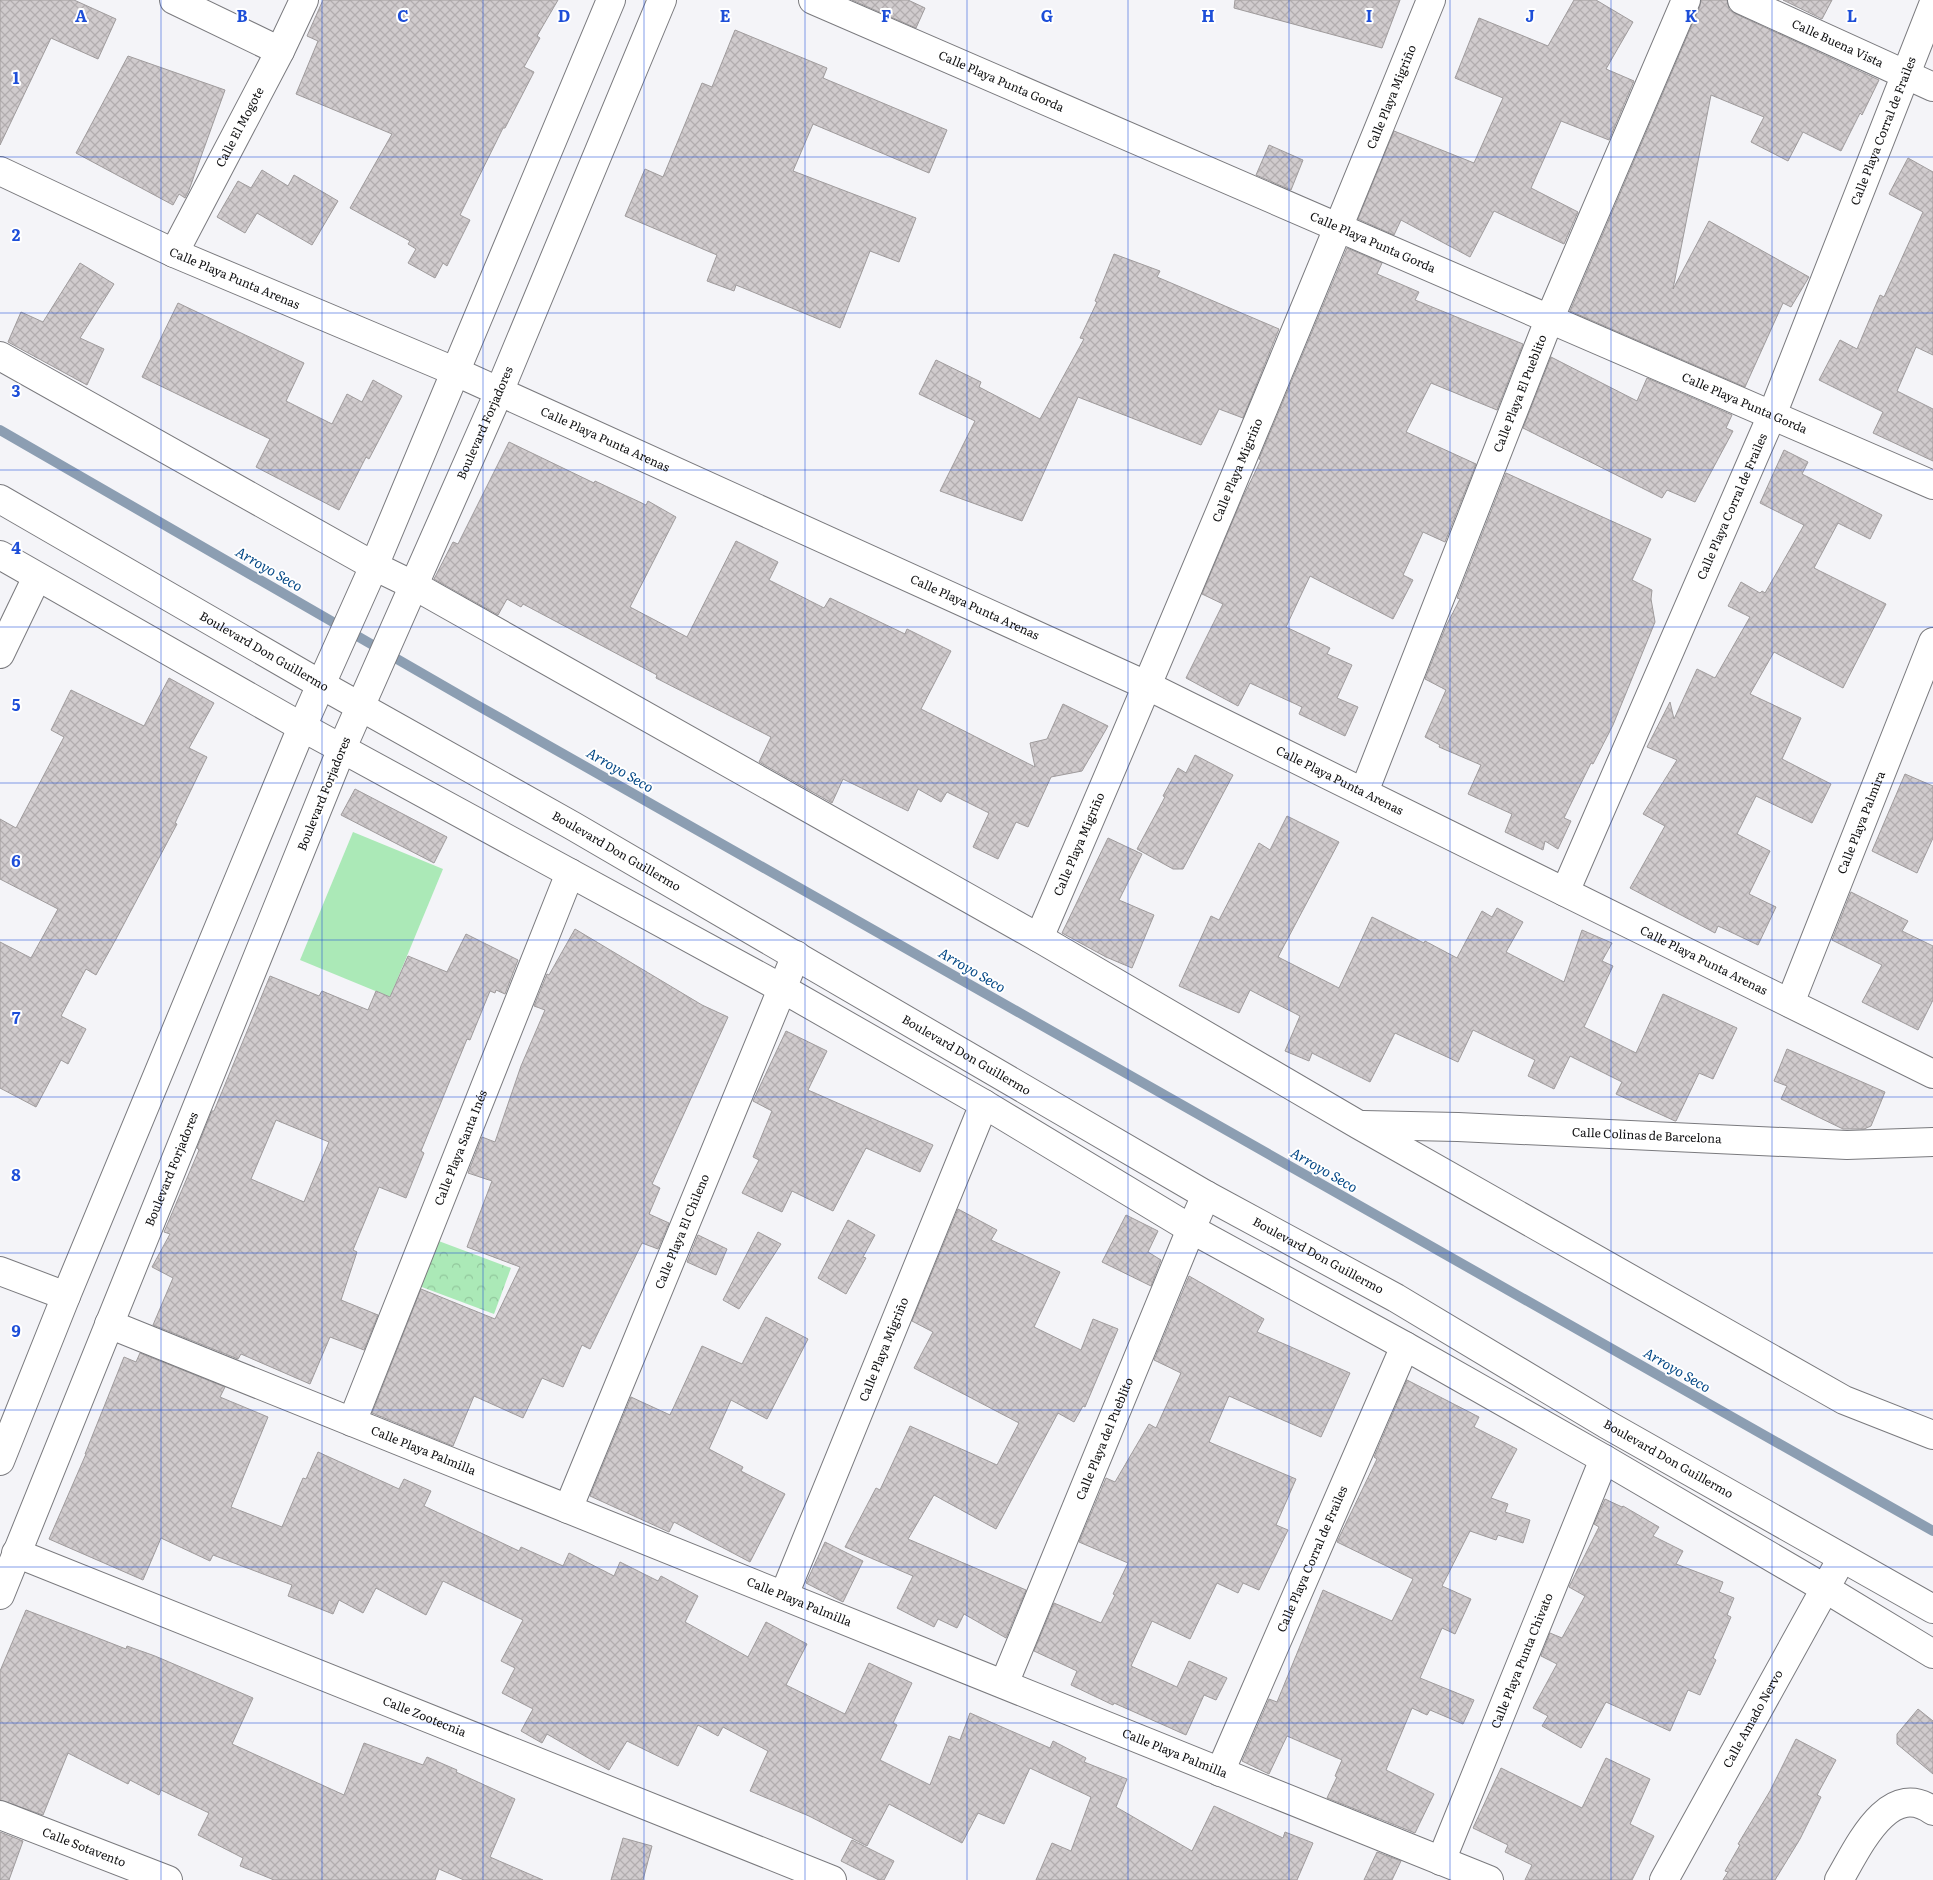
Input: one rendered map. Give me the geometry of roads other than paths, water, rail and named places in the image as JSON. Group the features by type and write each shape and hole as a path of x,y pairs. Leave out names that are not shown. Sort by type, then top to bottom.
{"street":[{"path":"174,0 280,51"},
{"name":"Calle El Mogote","path":"174,253 280,51 304,0"},
{"path":"0,1461 66,1296 302,727 369,577 610,0"},
{"name":"Boulevard Forjadores","path":"0,1595 342,748 499,392 662,0"},
{"name":"Calle Playa Punta Gorda","path":"813,0 1933,485"},
{"name":"Calle Playa Migriño","path":"1039,938 1148,686 1431,0"},
{"name":"Calle Playa El Pueblito","path":"1364,792 1550,320 1686,0"},
{"name":"Calle Buena Vista","path":"1742,0 1933,87"},
{"name":"Calle Playa Corral de Frailes","path":"1565,892 1772,415 1933,5"},
{"name":"Calle Playa Punta Arenas","path":"0,171 174,253 454,371 1148,686 1933,1074"},
{"path":"0,356 369,577 415,586 1039,938 1359,1125 1844,1400 1933,1436"},
{"name":"Boulevard Don Guillermo","path":"0,499 364,700 574,826 1206,1195 1396,1298 1606,1424 1933,1609"},
{"path":"0,555 302,727 783,989 984,1104 1191,1229 1405,1346 1604,1459 1933,1654"},
{"path":"0,654 37,577"},
{"name":"Calle Playa Palmira","path":"1790,1003 1933,642"},
{"name":"Calle Playa Santa Inés","path":"352,1422 570,873"},
{"name":"Calle Playa El Chileno","path":"568,1509 796,955"},
{"name":"Calle Playa Migriño","path":"784,1596 984,1104"},
{"name":"Calle Colinas de Barcelona","path":"1359,1125 1458,1127 1847,1145 1933,1142"},
{"name":"Calle Playa del Pueblito","path":"1004,1684 1206,1195"},
{"path":"0,1271 66,1296"},
{"name":"Calle Playa Palmilla","path":"109,1324 1489,1880"},
{"name":"Calle Playa Corral de Frailes","path":"1220,1772 1405,1346"},
{"name":"Calle Playa Punta Chivato","path":"1441,1861 1604,1459"},
{"name":"Calle Zootecnia","path":"16,1553 832,1880"},
{"name":"Calle Amado Nervo","path":"1664,1880 1842,1558"},
{"path":"1839,1880 1871,1826 1888,1808 1909,1802 1931,1809"},
{"name":"Calle Sotavento","path":"0,1815 168,1880"}],"waterway":[{"name":"Arroyo Seco","path":"0,430 475,704 1933,1531"}]}
